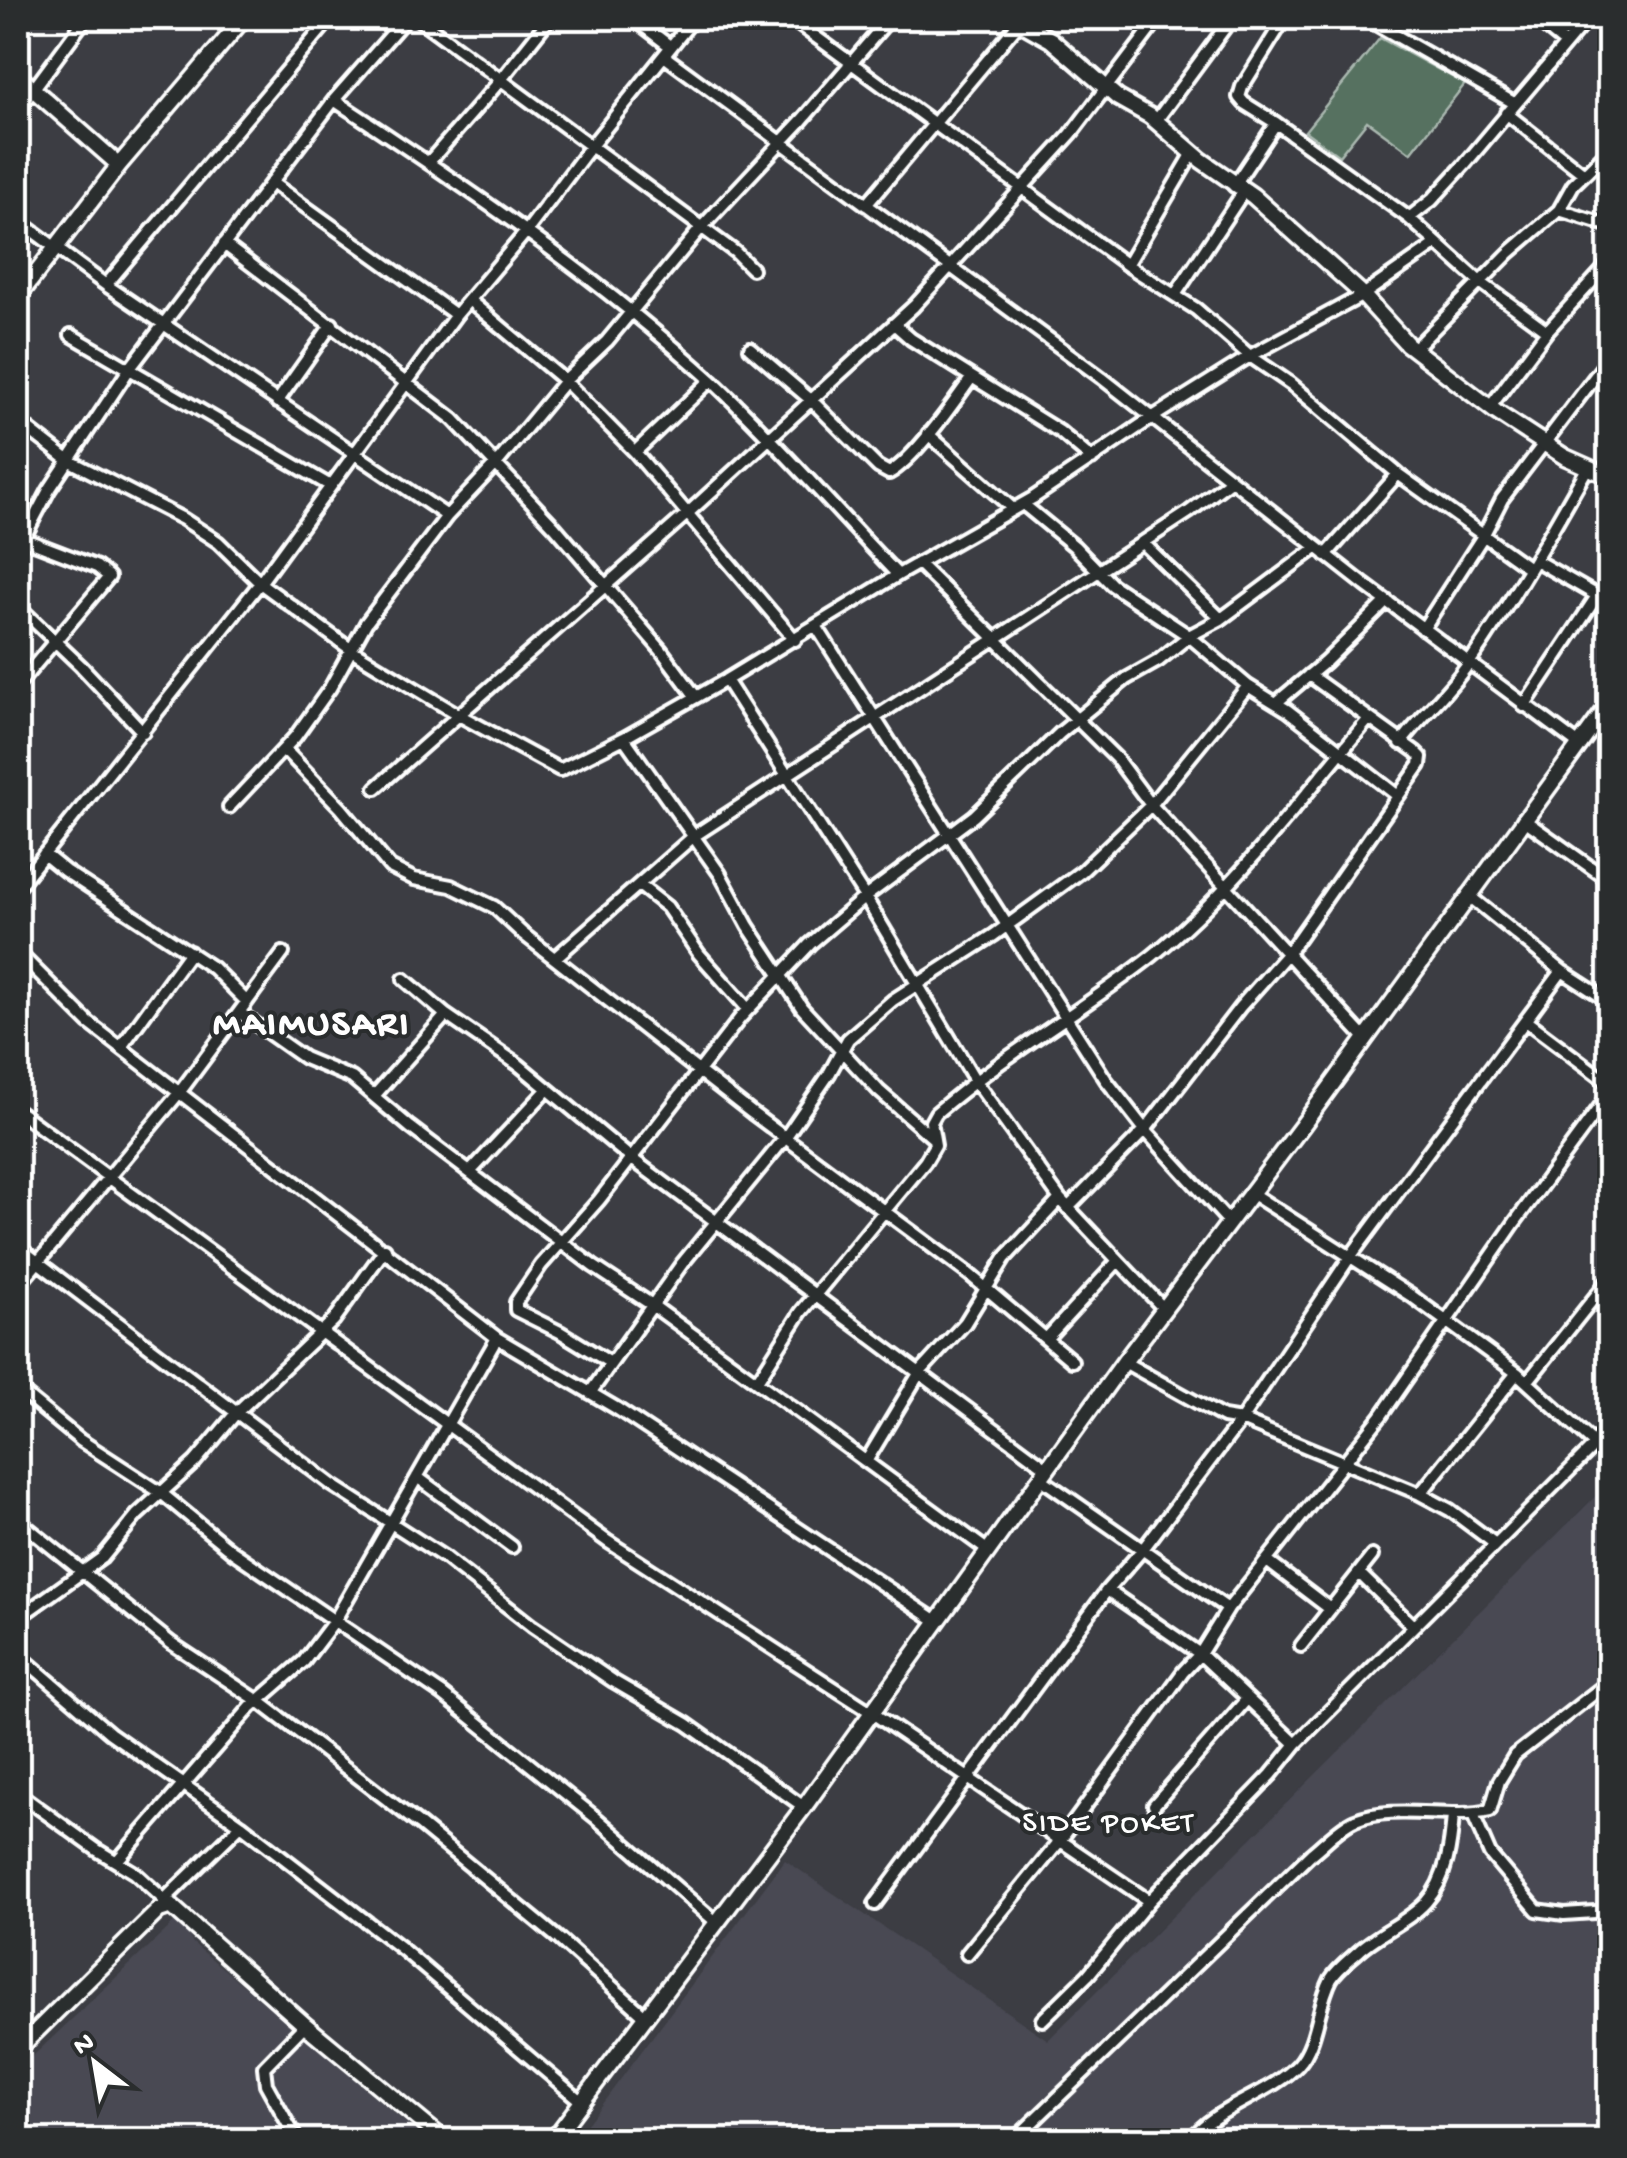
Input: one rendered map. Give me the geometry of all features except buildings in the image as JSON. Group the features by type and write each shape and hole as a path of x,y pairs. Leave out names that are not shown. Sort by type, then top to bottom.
{"main road":[{"path":"18,297 237,20"},
{"path":"1018,20 1051,40 1118,98 1156,122 1239,188 1363,295 1414,349 1543,442 1610,477"},
{"path":"18,76 119,165"},
{"path":"554,2140 804,1807 1124,1362 1610,703"},
{"path":"18,2049 168,1903 306,2026 444,2140"}],"street":[{"path":"18,110 86,18"},
{"path":"106,286 331,18"},
{"path":"18,685 108,577 97,567 21,544 68,460 128,371 334,100 406,18"},
{"path":"417,18 735,252 752,269"},
{"path":"428,162 550,18"},
{"path":"633,18 668,52 780,142 1153,417 1422,629 1578,744"},
{"path":"18,887 260,583 456,315 694,18"},
{"path":"790,18 1127,264 1196,309 1398,474 1484,536 1610,602"},
{"path":"229,807 285,750 330,688 366,623 447,516 498,464 565,381 607,341 701,228 890,18"},
{"path":"376,788 688,513 950,270 1070,134 1158,18"},
{"path":"1156,122 1232,18"},
{"path":"1285,18 1239,97 1244,104 1409,218 1480,282 1546,331"},
{"path":"1366,18 1510,108 1584,174"},
{"path":"1534,18 1566,43"},
{"path":"1409,218 1464,166 1588,18"},
{"path":"866,205 1018,20"},
{"path":"334,100 526,232 711,380 898,575"},
{"path":"1176,295 1276,123"},
{"path":"1414,349 1559,210 1573,185 1610,149"},
{"path":"1127,264 1194,153"},
{"path":"272,183 456,315"},
{"path":"1559,210 1610,226"},
{"path":"18,220 106,286 447,516"},
{"path":"224,244 453,419 498,464 661,650 696,697"},
{"path":"18,422 68,460 183,519 218,542 260,583 353,651 554,769 571,766 624,738 794,640 1092,460 1250,356 1363,295 1436,244"},
{"path":"1490,407 1546,331 1610,262"},
{"path":"470,301 565,381 635,452 794,640"},
{"path":"277,402 332,324"},
{"path":"894,324 911,339 1060,432 1092,460"},
{"path":"70,335 330,486"},
{"path":"750,348 889,473 898,469 928,434 972,376"},
{"path":"1422,629 1484,536 1502,499 1610,357"},
{"path":"635,452 711,380"},
{"path":"928,434 1112,585 1189,636 1248,686 1398,796"},
{"path":"1401,743 1469,664 1588,467"},
{"path":"610,1362 516,1310 522,1292 748,1009 865,896 974,816 1077,719 1126,679 1321,551 1398,474"},
{"path":"556,958 694,836 1189,512 1230,480"},
{"path":"1142,542 1221,619"},
{"path":"918,564 1116,758 1152,805 1365,1038"},
{"path":"1524,706 1597,596"},
{"path":"1276,703 1387,601"},
{"path":"18,606 142,732"},
{"path":"816,626 1106,1080 1145,1130 1229,1222"},
{"path":"866,1460 920,1372 965,1323 1005,1258 1145,1130 1240,1007 1288,953 1420,765 1421,758 1309,675"},
{"path":"726,680 865,896 976,1082 1064,1203 1164,1308"},
{"path":"590,1393 652,1305 785,1138 862,1024 1082,870 1152,805 1248,686"},
{"path":"756,1381 816,1294 925,1162 935,1145 931,1122 936,1114 1152,956 1227,888 1368,720"},
{"path":"624,738 720,874 748,926 802,1008 840,1052 934,1138"},
{"path":"285,750 390,866 414,880 452,886 494,907 785,1138 987,1290 1072,1361"},
{"path":"1523,820 1610,881"},
{"path":"44,854 213,968 247,1002"},
{"path":"639,885 667,907 699,954 748,1009"},
{"path":"1468,895 1562,971 1610,1002"},
{"path":"18,952 88,1023 497,1338 590,1393 868,1572 937,1621"},
{"path":"121,1047 190,952"},
{"path":"18,1286 179,1093 283,952"},
{"path":"875,1904 1107,1590 1241,1420 1350,1257 1562,971"},
{"path":"404,979 632,1158 920,1372 1044,1473 1228,1610"},
{"path":"240,1014 304,1058 352,1078 560,1242 988,1550"},
{"path":"374,1096 446,1015"},
{"path":"1526,1022 1610,1084"},
{"path":"470,1172 546,1090"},
{"path":"966,1954 1059,1842 1200,1654 1228,1610 1381,1416 1610,1093"},
{"path":"18,1111 607,1541 871,1712 1150,1901"},
{"path":"1251,1193 1517,1373 1596,1445"},
{"path":"18,1247 332,1485 394,1523 532,1626 687,1724 804,1807"},
{"path":"18,1618 102,1558 160,1492 196,1462 236,1412 334,1320 386,1249"},
{"path":"1046,1339 1118,1261"},
{"path":"1527,1382 1610,1278"},
{"path":"117,1861 257,1700 304,1661 335,1620 497,1338"},
{"path":"1124,1362 1223,1418 1241,1420 1420,1494 1450,1510 1494,1544"},
{"path":"1420,1494 1517,1373"},
{"path":"18,1389 80,1440 160,1492 233,1552 457,1706 596,1817 716,1922"},
{"path":"1042,2020 1088,1975 1150,1901 1296,1744 1610,1430"},
{"path":"417,1477 512,1548"},
{"path":"18,1520 196,1662 257,1700 419,1824 559,1938 646,2017"},
{"path":"1302,1646 1372,1556"},
{"path":"1267,1560 1330,1609"},
{"path":"1360,1574 1413,1626"},
{"path":"1107,1590 1200,1654 1296,1744"},
{"path":"18,1654 110,1732 402,1949 583,2103"},
{"path":"1014,2140 1311,1854 1350,1823 1362,1818 1426,1813 1473,1815 1490,1811 1499,1781 1515,1755 1610,1681"},
{"path":"1154,1805 1247,1699"},
{"path":"18,1793 117,1861 168,1903 241,1826"},
{"path":"1191,2140 1296,2068 1307,2053 1332,1976 1368,1942 1425,1903 1440,1882 1451,1838 1452,1814"},
{"path":"1473,1815 1490,1854 1538,1910 1564,1914 1610,1911"},
{"path":"297,2140 266,2084 264,2066 306,2026"}],"shaded area":[{"path":"1609,1483 1609,2140 575,2140 785,1860 1048,2040"},
{"path":"178,1919 193,1943 426,2140 18,2140 18,2070"}],"green space":[{"path":"1380,38 1465,84 1411,153 1367,121 1339,156 1305,131"}],"district":[{"name":"MAIMUSARI","path":"312,1026"},
{"name":"SIDE POKET","path":"1109,1825"}]}
